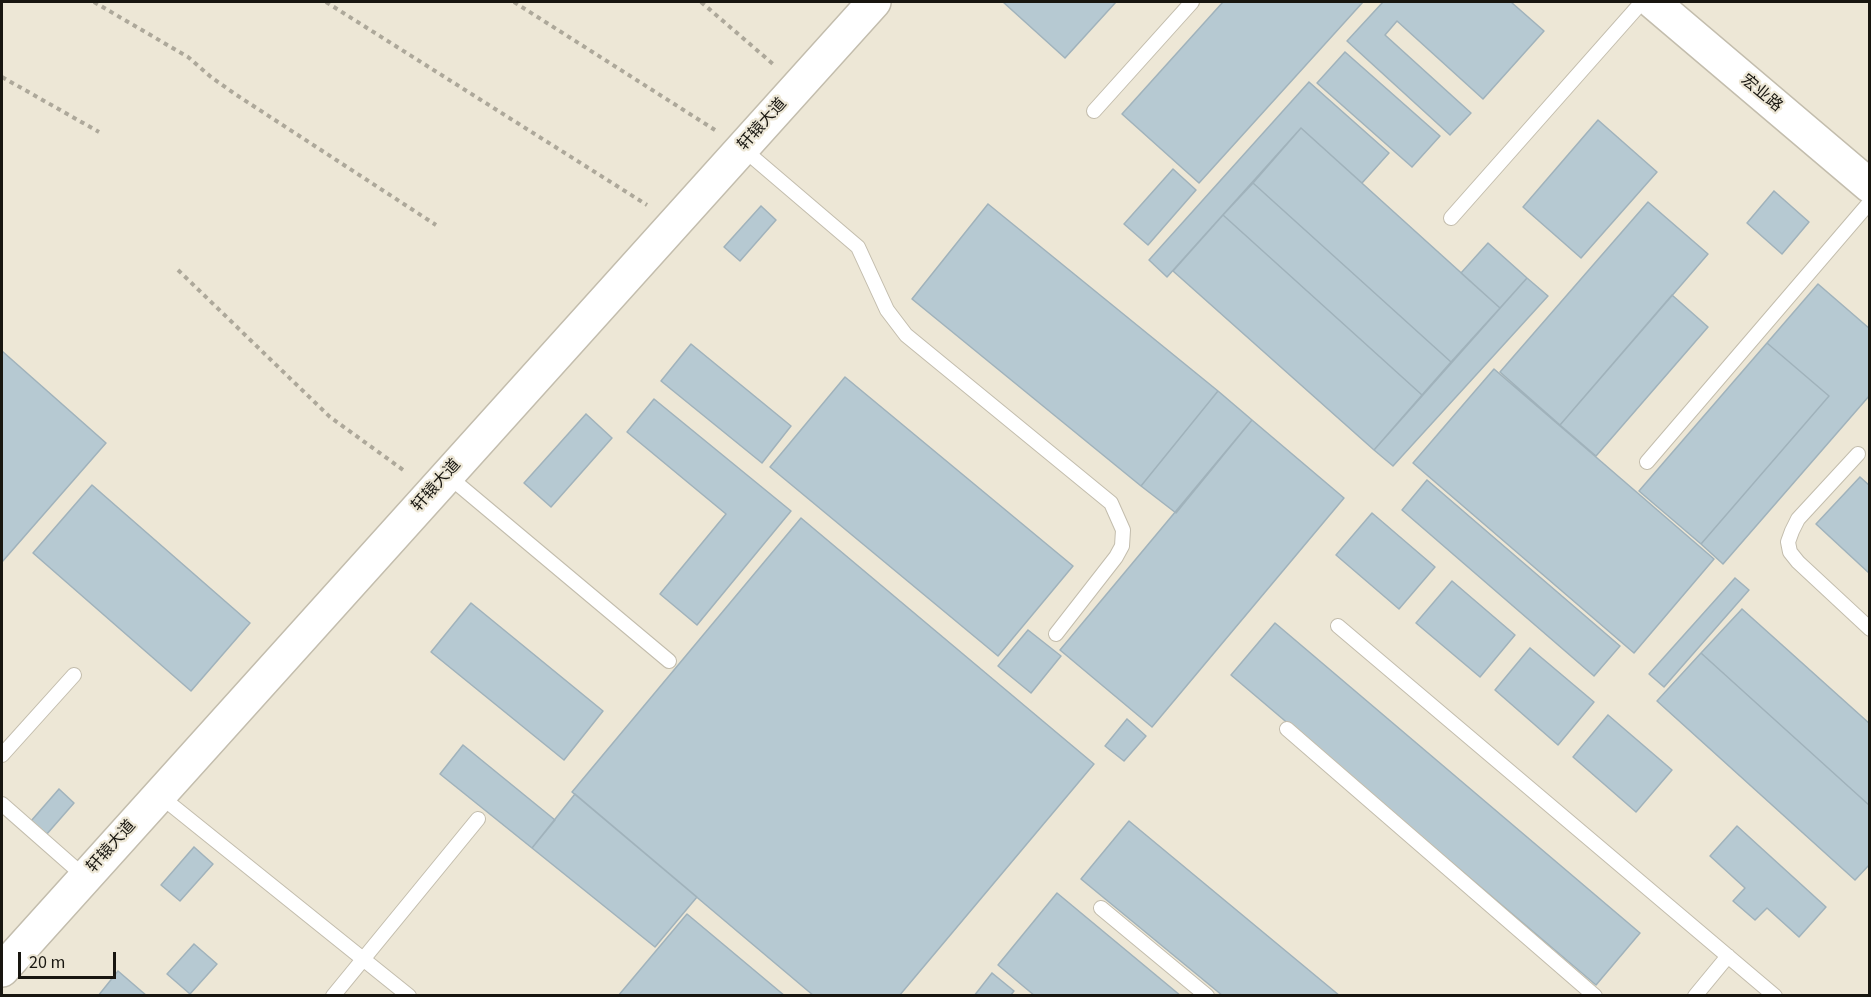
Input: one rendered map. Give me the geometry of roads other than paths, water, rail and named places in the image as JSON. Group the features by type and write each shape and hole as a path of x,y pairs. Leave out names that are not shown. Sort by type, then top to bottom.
{"street":[{"name":"轩辕大道","path":"2,970 874,2"},
{"name":"宏业路","path":"1653,2 1869,186"}],"lane":[{"path":"1094,111 1192,2"},
{"path":"1451,218 1642,2"},
{"path":"742,148 858,247 887,310 906,334 1111,503 1123,530 1122,546 1116,557 1056,634"},
{"path":"1647,462 1869,202"},
{"path":"1858,454 1798,519 1788,542 1790,552 1798,562 1869,629"},
{"path":"440,483 669,661"},
{"path":"1338,626 1775,996"},
{"path":"2,755 74,675"},
{"path":"1287,729 1595,996"},
{"path":"159,795 409,996"},
{"path":"2,804 85,877"},
{"path":"333,996 478,819"},
{"path":"1101,908 1207,996"},
{"path":"1695,996 1728,956"}]}
